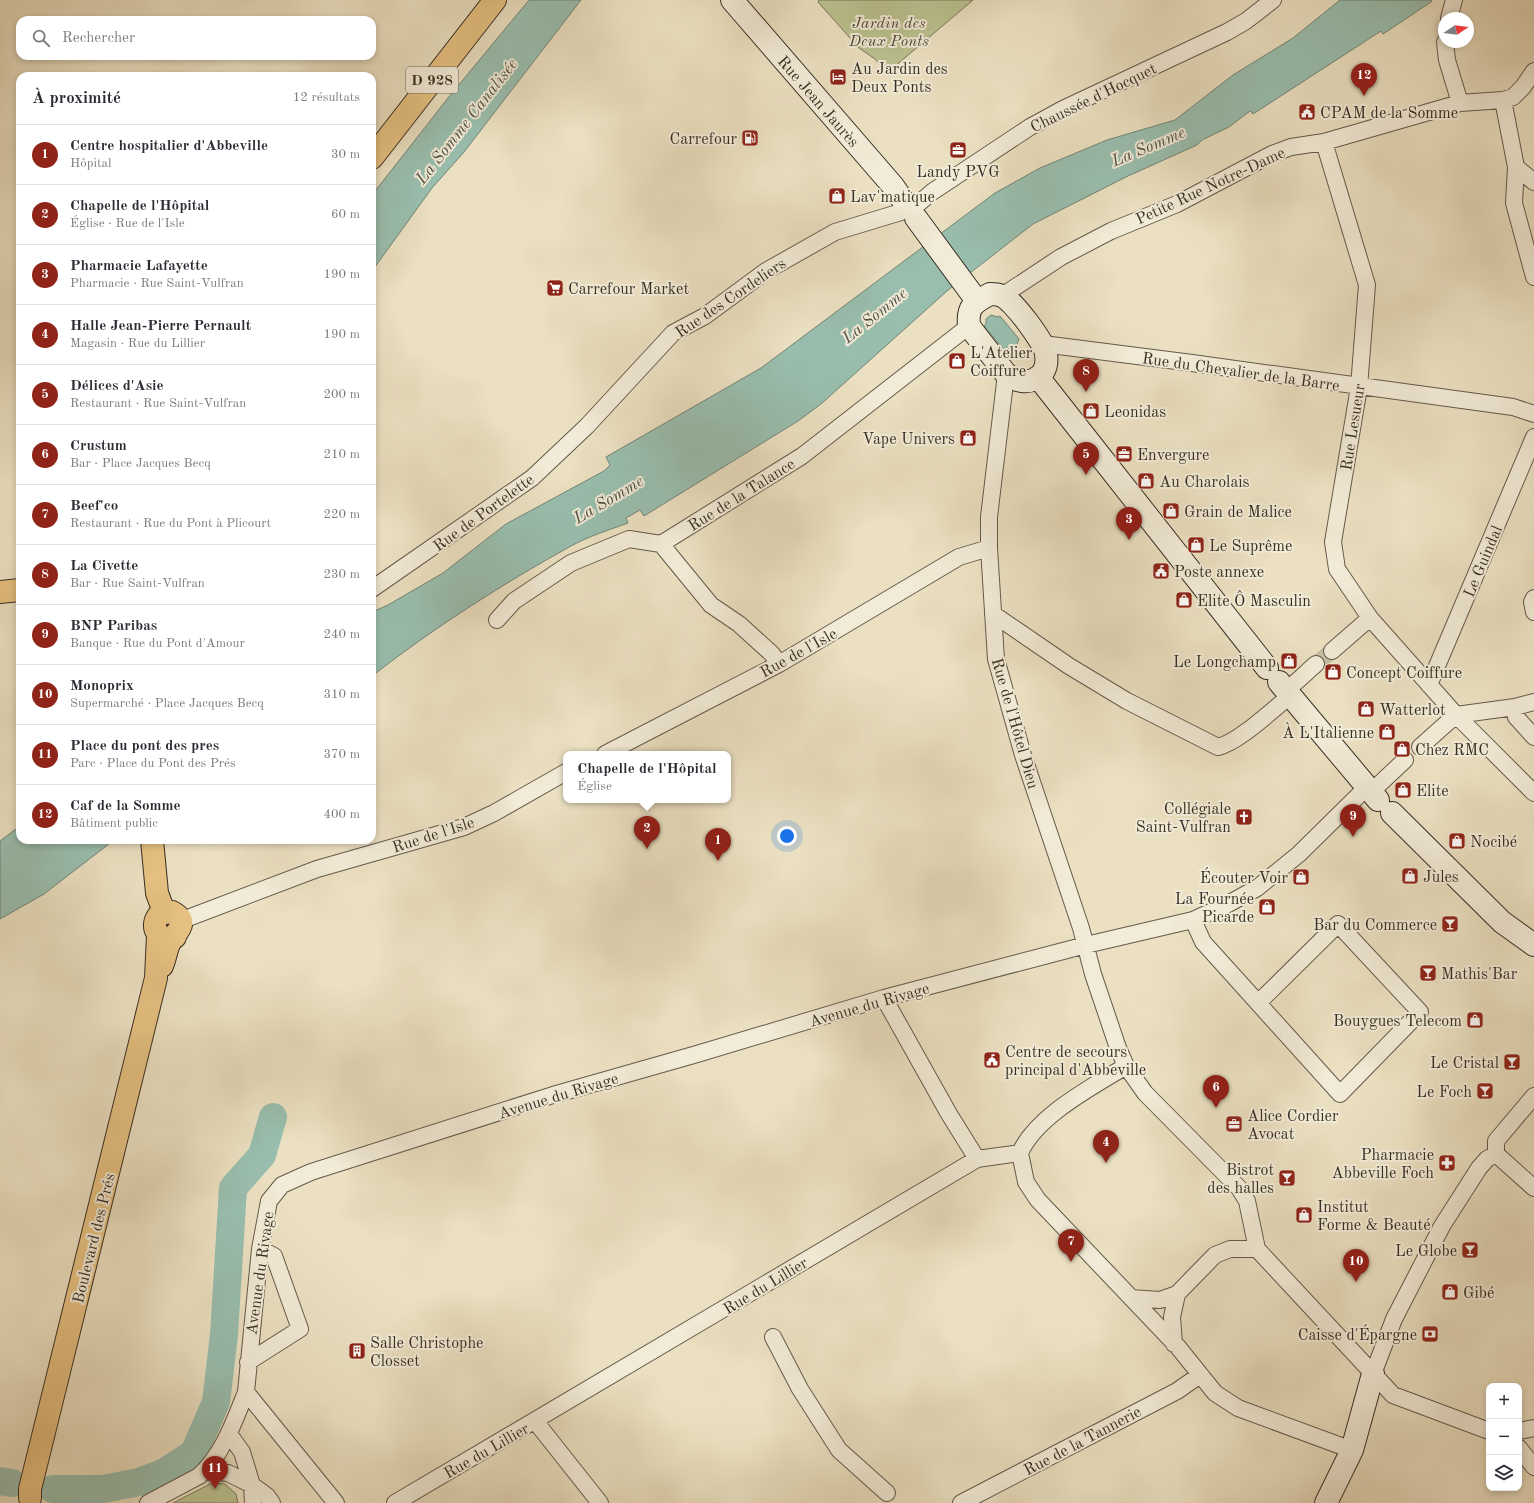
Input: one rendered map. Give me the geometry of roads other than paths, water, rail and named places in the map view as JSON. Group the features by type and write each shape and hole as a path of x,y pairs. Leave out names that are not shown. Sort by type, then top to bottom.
{"main road":[{"name":"D 928","path":"376,153 492,1"},
{"path":"0,592 16,590"},
{"path":"0,606 16,604"},
{"name":"Boulevard des Prés","path":"29,1501 30,1489 169,926 157,893 152,844"}],"street":[{"name":"Rue Jean Jaurès","path":"732,0 893,186 971,292"},
{"name":"Chaussée d'Hocquet","path":"913,213 932,192 1030,127 1063,109 1227,32 1246,21 1273,0"},
{"path":"1451,12 1454,0"},
{"path":"1446,48 1447,60 1460,103"},
{"path":"1534,71 1523,87 1513,97 1503,100 1516,167 1514,203 1534,277"},
{"name":"Petite Rue Notre-Dame","path":"1002,296 1061,256 1110,231 1177,204 1272,154 1292,147 1324,142 1460,103 1503,100"},
{"name":"Rue Lesueur","path":"1324,142 1367,285 1359,387 1333,542 1337,570 1370,618 1456,715 1534,793"},
{"path":"1516,167 1534,182"},
{"name":"Rue des Cordeliers","path":"587,426 674,334 705,316 766,271 835,232 913,213"},
{"path":"971,292 1002,296 1011,302 1043,344 1046,352 1046,364 1038,377 1028,382 1016,382 1006,374 969,326 968,317 971,307 971,292"},
{"name":"Rue de la Talance","path":"660,544 802,456 969,326"},
{"name":"Rue du Chevalier de la Barre","path":"1043,344 1192,363 1513,408 1534,414"},
{"name":"Rue de l'Hôtel Dieu","path":"1006,374 989,517 989,548 996,659 1023,755 1086,945 1093,974 1115,1040 1126,1066 1145,1093 1239,1188 1247,1201 1257,1249"},
{"path":"1038,377 1280,684 1377,798 1502,922 1534,946"},
{"name":"Rue de Portelette","path":"376,586 532,478 587,426"},
{"name":"Le Guindal","path":"1430,685 1534,437"},
{"path":"497,620 514,601 571,563 629,539 660,544 711,606 739,624 772,654 779,664"},
{"name":"Rue de l'Isle","path":"611,751 779,664 959,557 989,548"},
{"path":"1534,598 1532,602 1534,612"},
{"path":"993,614 1069,666 1126,701 1210,745 1218,747 1224,746 1239,736 1280,684 1298,682 1303,675 1316,664"},
{"path":"1332,650 1370,618"},
{"path":"1420,747 1456,715 1515,707 1534,702"},
{"path":"1515,707 1516,717 1534,738"},
{"name":"Avenue du Rivage","path":"205,1471 219,1452 229,1434 246,1392 260,1249 269,1201 282,1185 311,1172 553,1095 884,998 1086,945 1193,920 1228,904 1257,888 1299,854 1377,798 1405,760"},
{"name":"Rue de l'Isle","path":"169,926 317,869 464,827 494,813 563,774"},
{"path":"1193,920 1203,942 1340,1094 1420,1012 1338,924 1258,1003"},
{"path":"884,998 949,1114 977,1159"},
{"path":"1126,1066 1048,1117 1033,1132 1020,1153 1026,1182 1038,1200 1174,1344 1215,1393 1238,1408 1352,1450"},
{"path":"1534,1096 1496,1141 1496,1154 1534,1188"},
{"name":"Rue du Lillier","path":"395,1503 977,1159 1020,1153"},
{"path":"1326,1503 1352,1450 1373,1374 1394,1319 1442,1226 1479,1168 1487,1159 1496,1154"},
{"path":"248,1362 300,1329 274,1256 260,1249"},
{"path":"1131,1298 1160,1300 1177,1294 1215,1255 1230,1249 1257,1249 1393,1395 1486,1430"},
{"path":"1174,1344 1172,1317 1177,1294"},
{"path":"773,1337 800,1389 839,1450 887,1493"},
{"name":"Rue de la Tannerie","path":"961,1503 1177,1390 1200,1375"},
{"path":"246,1392 336,1503"},
{"path":"535,1421 600,1503"},
{"path":"1522,1430 1534,1428"},
{"path":"229,1434 242,1452 252,1485 253,1503"},
{"path":"1522,1452 1534,1467"},
{"path":"148,1503 199,1476 205,1471 228,1473 252,1485 267,1496 272,1503"}],"water":[{"name":"La Somme Canalisée","path":"529,0 581,0 464,152 432,188 376,265 376,190 448,98"},
{"name":"La Somme","path":"1340,0 1432,0 1383,34 1381,31 1253,114 1250,111 1229,127 1202,140 1197,145 1128,176 1033,224 947,291 821,404 798,421 644,516 640,510 626,518 628,523 578,542 520,575 469,607 376,673 376,610 388,605 443,573 506,524 604,471 610,465 606,457 761,368 995,193 1040,168 1107,140 1175,120 1233,75 1293,38"},
{"path":"991,315 998,317 1000,316 1019,339 1015,350 1004,350 984,326 986,324 986,319"},
{"path":"16,829 16,844 109,844 44,894 0,919 0,841"}],"waterway":[{"path":"53,1489 103,1489 139,1482 165,1472 194,1453 216,1402 224,1335 233,1188 262,1155 273,1117"},
{"path":"0,1481 12,1483"}],"tunnel":[{"path":"1316,664 1332,651"}],"place":[{"name":"Au Jardin des Deux Ponts","path":"838,77"},
{"name":"Caf de la Somme","path":"1364,96"},
{"name":"CPAM de la Somme","path":"1307,112"},
{"name":"Carrefour","path":"750,138"},
{"name":"Landy PVG","path":"958,150"},
{"name":"Lav'matique","path":"837,196"},
{"name":"Carrefour Market","path":"555,288"},
{"name":"L'Atelier Coiffure","path":"957,361"},
{"name":"La Civette","path":"1086,392"},
{"name":"Leonidas","path":"1091,411"},
{"name":"Vape Univers","path":"968,438"},
{"name":"Envergure","path":"1124,454"},
{"name":"Délices d'Asie","path":"1086,475"},
{"name":"Au Charolais","path":"1146,481"},
{"name":"Grain de Malice","path":"1171,511"},
{"name":"Pharmacie Lafayette","path":"1129,540"},
{"name":"Le Suprême","path":"1196,545"},
{"name":"Poste annexe","path":"1161,571"},
{"name":"Elite Ô Masculin","path":"1184,600"},
{"name":"Le Longchamp","path":"1289,661"},
{"name":"Concept Coiffure","path":"1333,672"},
{"name":"Watterlot","path":"1366,709"},
{"name":"À L'Italienne","path":"1387,732"},
{"name":"Chez RMC","path":"1402,749"},
{"name":"Elite","path":"1403,790"},
{"name":"Collégiale Saint-Vulfran","path":"1244,817"},
{"name":"BNP Paribas","path":"1353,837"},
{"name":"Nocibé","path":"1457,841"},
{"name":"Chapelle de l'Hôpital","path":"647,849"},
{"name":"Centre hospitalier d'Abbeville","path":"718,861"},
{"name":"Jules","path":"1410,876"},
{"name":"Écouter Voir","path":"1301,877"},
{"name":"La Fournée Picarde","path":"1267,907"},
{"name":"Bar du Commerce","path":"1450,924"},
{"name":"Mathis'Bar","path":"1428,973"},
{"name":"Bouygues Telecom","path":"1475,1020"},
{"name":"Centre de secours principal d'Abbeville","path":"992,1060"},
{"name":"Le Cristal","path":"1512,1062"},
{"name":"Le Foch","path":"1485,1091"},
{"name":"Crustum","path":"1216,1108"},
{"name":"Alice Cordier Avocat","path":"1234,1124"},
{"name":"Halle Jean-Pierre Pernault","path":"1106,1163"},
{"name":"Pharmacie Abbeville Foch","path":"1447,1163"},
{"name":"Bistrot des halles","path":"1287,1178"},
{"name":"Institut Forme & Beauté","path":"1304,1215"},
{"name":"Le Globe","path":"1470,1250"},
{"name":"Beef'co","path":"1071,1262"},
{"name":"Monoprix","path":"1356,1282"},
{"name":"Gibé","path":"1450,1292"},
{"name":"Caisse d'Épargne","path":"1430,1334"},
{"name":"Salle Christophe Closset","path":"357,1351"},
{"name":"Place du pont des pres","path":"215,1489"}],"park label":[{"name":"Jardin des Deux Ponts","path":"889,31"}]}
